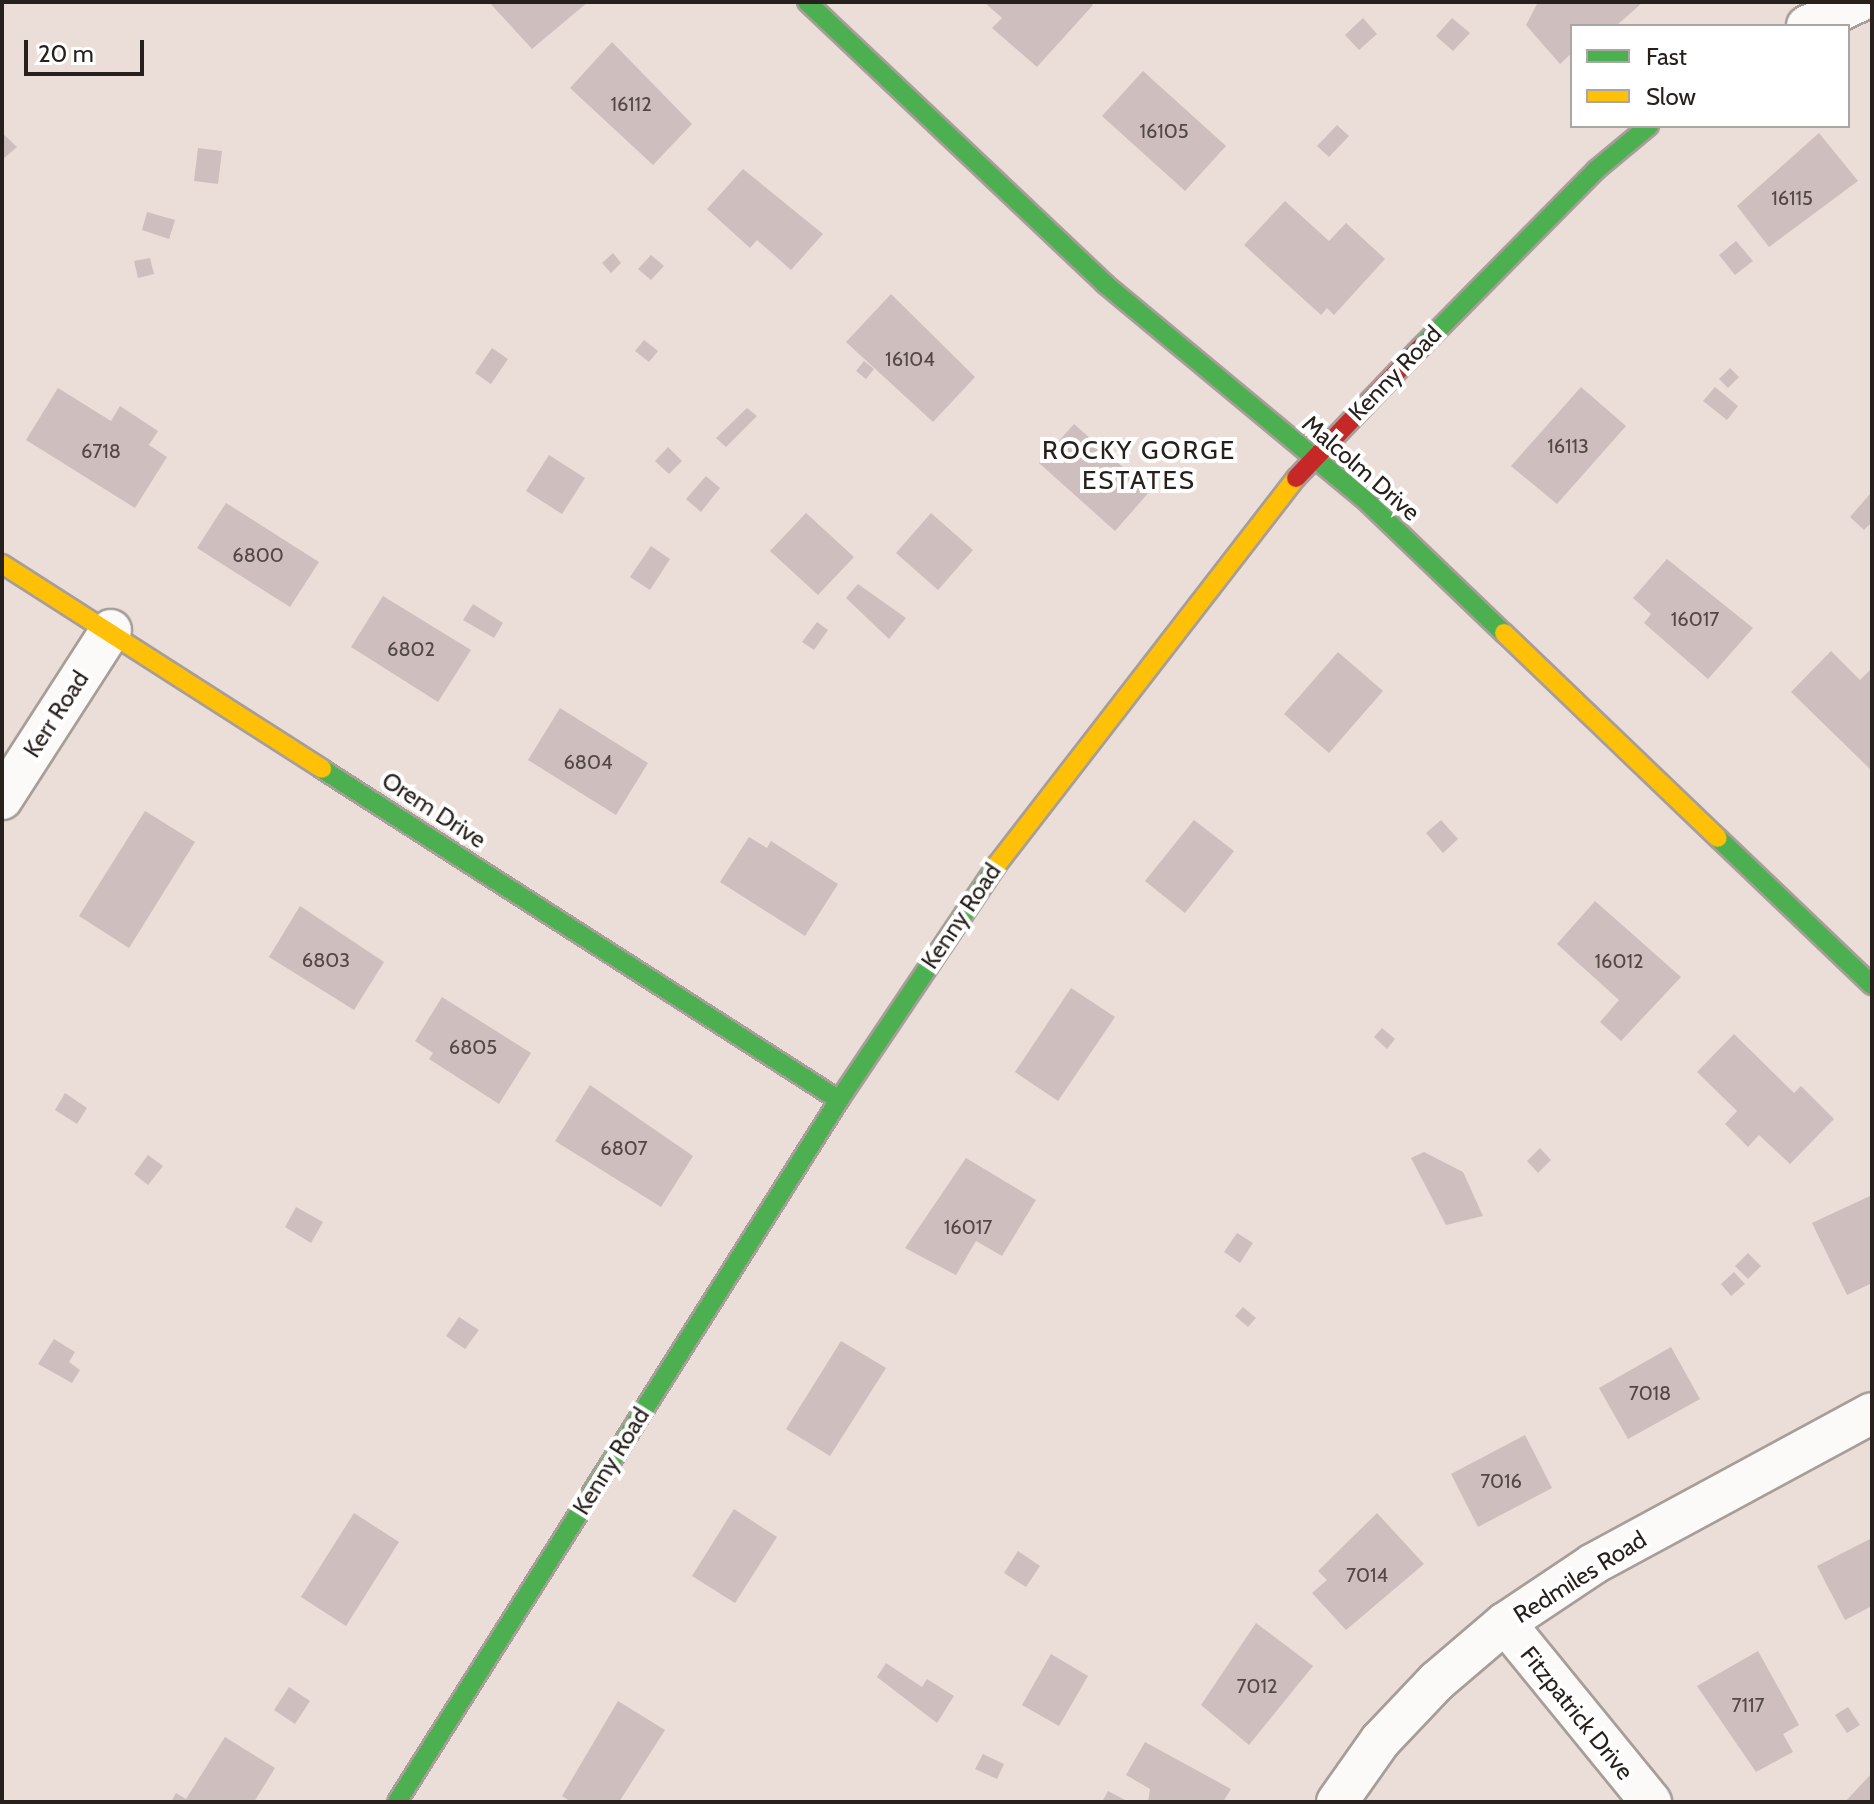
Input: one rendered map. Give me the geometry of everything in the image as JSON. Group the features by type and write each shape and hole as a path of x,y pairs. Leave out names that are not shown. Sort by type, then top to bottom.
{"street":[{"name":"Malcolm Drive","path":"807,2 1105,284 1313,457 1487,614 1872,985"},
{"path":"1811,24 1858,2"},
{"name":"Kenny Road","path":"397,1802 839,1100 1035,808 1313,457 1596,170 1647,128"},
{"name":"Orem Drive","path":"2,564 111,630 839,1100"},
{"name":"Kerr Road","path":"2,799 111,630"},
{"name":"Redmiles Road","path":"1337,1802 1380,1741 1437,1681 1505,1623 1593,1564 1872,1413"},
{"name":"Fitzpatrick Drive","path":"1505,1623 1651,1802"}],"building":[{"path":"489,2 588,2 532,49"},
{"path":"984,2 1090,2 1093,5 1037,67 992,28 1002,18"},
{"path":"1538,2 1643,2 1618,24 1570,24 1570,55 1560,64 1526,25"},
{"path":"1363,18 1377,34 1359,50 1345,35"},
{"path":"1452,18 1470,33 1453,51 1436,36"},
{"path":"612,42 692,124 653,165 570,88"},
{"path":"1143,71 1226,146 1185,191 1102,116"},
{"path":"1337,125 1349,136 1329,157 1317,146"},
{"path":"2,133 17,147 2,160"},
{"path":"1819,133 1858,181 1769,247 1737,206"},
{"path":"198,148 222,151 218,184 194,181"},
{"path":"743,169 823,234 791,270 757,240 750,248 707,209"},
{"path":"1285,201 1329,241 1346,223 1385,259 1334,315 1327,308 1321,315 1244,245"},
{"path":"147,212 175,220 169,239 142,230"},
{"path":"1736,241 1753,261 1735,275 1719,255"},
{"path":"613,253 621,263 611,273 602,263"},
{"path":"651,255 664,266 651,280 638,269"},
{"path":"150,258 154,274 138,278 134,261"},
{"path":"891,294 975,377 933,422 846,342"},
{"path":"644,340 658,351 649,362 635,351"},
{"path":"492,348 508,359 491,384 475,373"},
{"path":"864,361 874,369 866,379 856,371"},
{"path":"1730,368 1739,377 1728,388 1719,379"},
{"path":"1581,387 1626,426 1557,504 1511,466"},
{"path":"1715,387 1738,406 1727,420 1703,401"},
{"path":"58,388 111,421 120,406 158,431 149,445 167,457 135,508 26,440"},
{"path":"747,408 757,416 726,447 716,438"},
{"path":"1074,424 1150,491 1115,531 1039,463"},
{"path":"668,447 682,461 669,474 655,461"},
{"path":"549,455 585,478 562,514 526,491"},
{"path":"706,476 720,488 701,512 686,499"},
{"path":"1870,494 1872,522 1864,530 1850,517"},
{"path":"226,503 319,562 290,607 197,548"},
{"path":"806,513 854,557 818,595 770,551"},
{"path":"931,513 973,550 938,590 896,553"},
{"path":"651,546 670,559 650,590 630,577"},
{"path":"1667,559 1753,628 1708,679 1644,623 1651,614 1633,598"},
{"path":"858,584 906,618 889,639 846,598"},
{"path":"383,596 471,650 438,702 351,647"},
{"path":"473,604 503,623 494,638 463,620"},
{"path":"817,622 828,630 814,650 802,642"},
{"path":"1831,651 1860,680 1872,668 1870,769 1791,692"},
{"path":"1338,652 1383,691 1329,753 1284,714"},
{"path":"560,708 648,763 616,815 528,760"},
{"path":"145,811 195,842 129,948 79,916"},
{"path":"1194,820 1234,851 1185,913 1145,881"},
{"path":"1441,820 1458,839 1443,853 1426,833"},
{"path":"749,837 767,848 771,841 838,884 805,936 720,882"},
{"path":"1595,901 1681,977 1621,1041 1600,1022 1619,1000 1557,944"},
{"path":"300,906 384,962 354,1010 269,957"},
{"path":"1071,988 1115,1017 1058,1101 1015,1072"},
{"path":"442,997 531,1053 499,1104 429,1059 433,1053 415,1041"},
{"path":"1382,1028 1395,1039 1387,1049 1374,1037"},
{"path":"1734,1034 1794,1093 1801,1086 1834,1119 1790,1164 1759,1135 1748,1147 1725,1124 1737,1111 1697,1072"},
{"path":"590,1085 693,1156 661,1207 555,1141"},
{"path":"65,1093 87,1108 77,1124 55,1110"},
{"path":"1540,1148 1551,1160 1538,1173 1527,1161"},
{"path":"1424,1152 1463,1172 1483,1216 1446,1225 1411,1158"},
{"path":"148,1155 163,1166 148,1185 134,1174"},
{"path":"966,1158 1036,1200 1002,1256 976,1241 956,1275 905,1248"},
{"path":"1872,1195 1872,1283 1847,1295 1812,1223"},
{"path":"296,1207 323,1222 311,1243 285,1227"},
{"path":"1237,1233 1253,1243 1240,1263 1224,1252"},
{"path":"1748,1253 1761,1266 1748,1279 1735,1266"},
{"path":"1734,1272 1745,1284 1731,1296 1721,1284"},
{"path":"1243,1307 1256,1318 1248,1327 1235,1316"},
{"path":"459,1317 479,1330 465,1349 446,1336"},
{"path":"54,1339 75,1352 69,1362 80,1370 72,1383 38,1364"},
{"path":"841,1341 886,1368 830,1456 786,1429"},
{"path":"1671,1347 1700,1399 1628,1439 1599,1388"},
{"path":"1525,1435 1552,1488 1478,1527 1451,1474"},
{"path":"734,1509 777,1537 735,1603 692,1576"},
{"path":"354,1513 399,1542 346,1626 301,1597"},
{"path":"1377,1513 1424,1564 1346,1630 1312,1593 1327,1580 1318,1571"},
{"path":"1872,1538 1872,1606 1845,1620 1817,1566"},
{"path":"1018,1551 1040,1566 1026,1587 1004,1573"},
{"path":"1256,1623 1313,1666 1249,1745 1201,1705"},
{"path":"1758,1651 1799,1725 1783,1734 1793,1752 1756,1772 1697,1686"},
{"path":"1051,1654 1088,1676 1059,1726 1022,1705"},
{"path":"886,1663 922,1687 927,1679 954,1696 937,1723 877,1677"},
{"path":"289,1687 310,1701 295,1724 274,1710"},
{"path":"618,1701 665,1730 619,1802 571,1802 562,1796"},
{"path":"1848,1707 1860,1725 1847,1733 1835,1715"},
{"path":"225,1737 275,1768 254,1802 171,1802 176,1793 186,1799"},
{"path":"1145,1742 1231,1789 1223,1802 1148,1802 1150,1789 1126,1775"},
{"path":"983,1754 1004,1764 997,1779 975,1769"},
{"path":"1872,1773 1872,1802 1845,1802"},
{"path":"1108,1791 1125,1800 1124,1802 1102,1802"}],"traffic: fast":[{"path":"807,2 1105,284 1363,498 1504,633"},
{"path":"1420,348 1596,170 1647,128"},
{"path":"322,769 839,1100"},
{"path":"1718,838 1872,985"},
{"path":"397,1802 839,1100 996,866"}],"traffic: slow":[{"path":"996,866 1296,478"},
{"path":"2,564 322,769"},
{"path":"1504,633 1718,838"}],"traffic: jam":[{"path":"1296,478 1420,348"}],"district":[{"name":"ROCKY GORGE ESTATES","path":"1139,466"}]}
